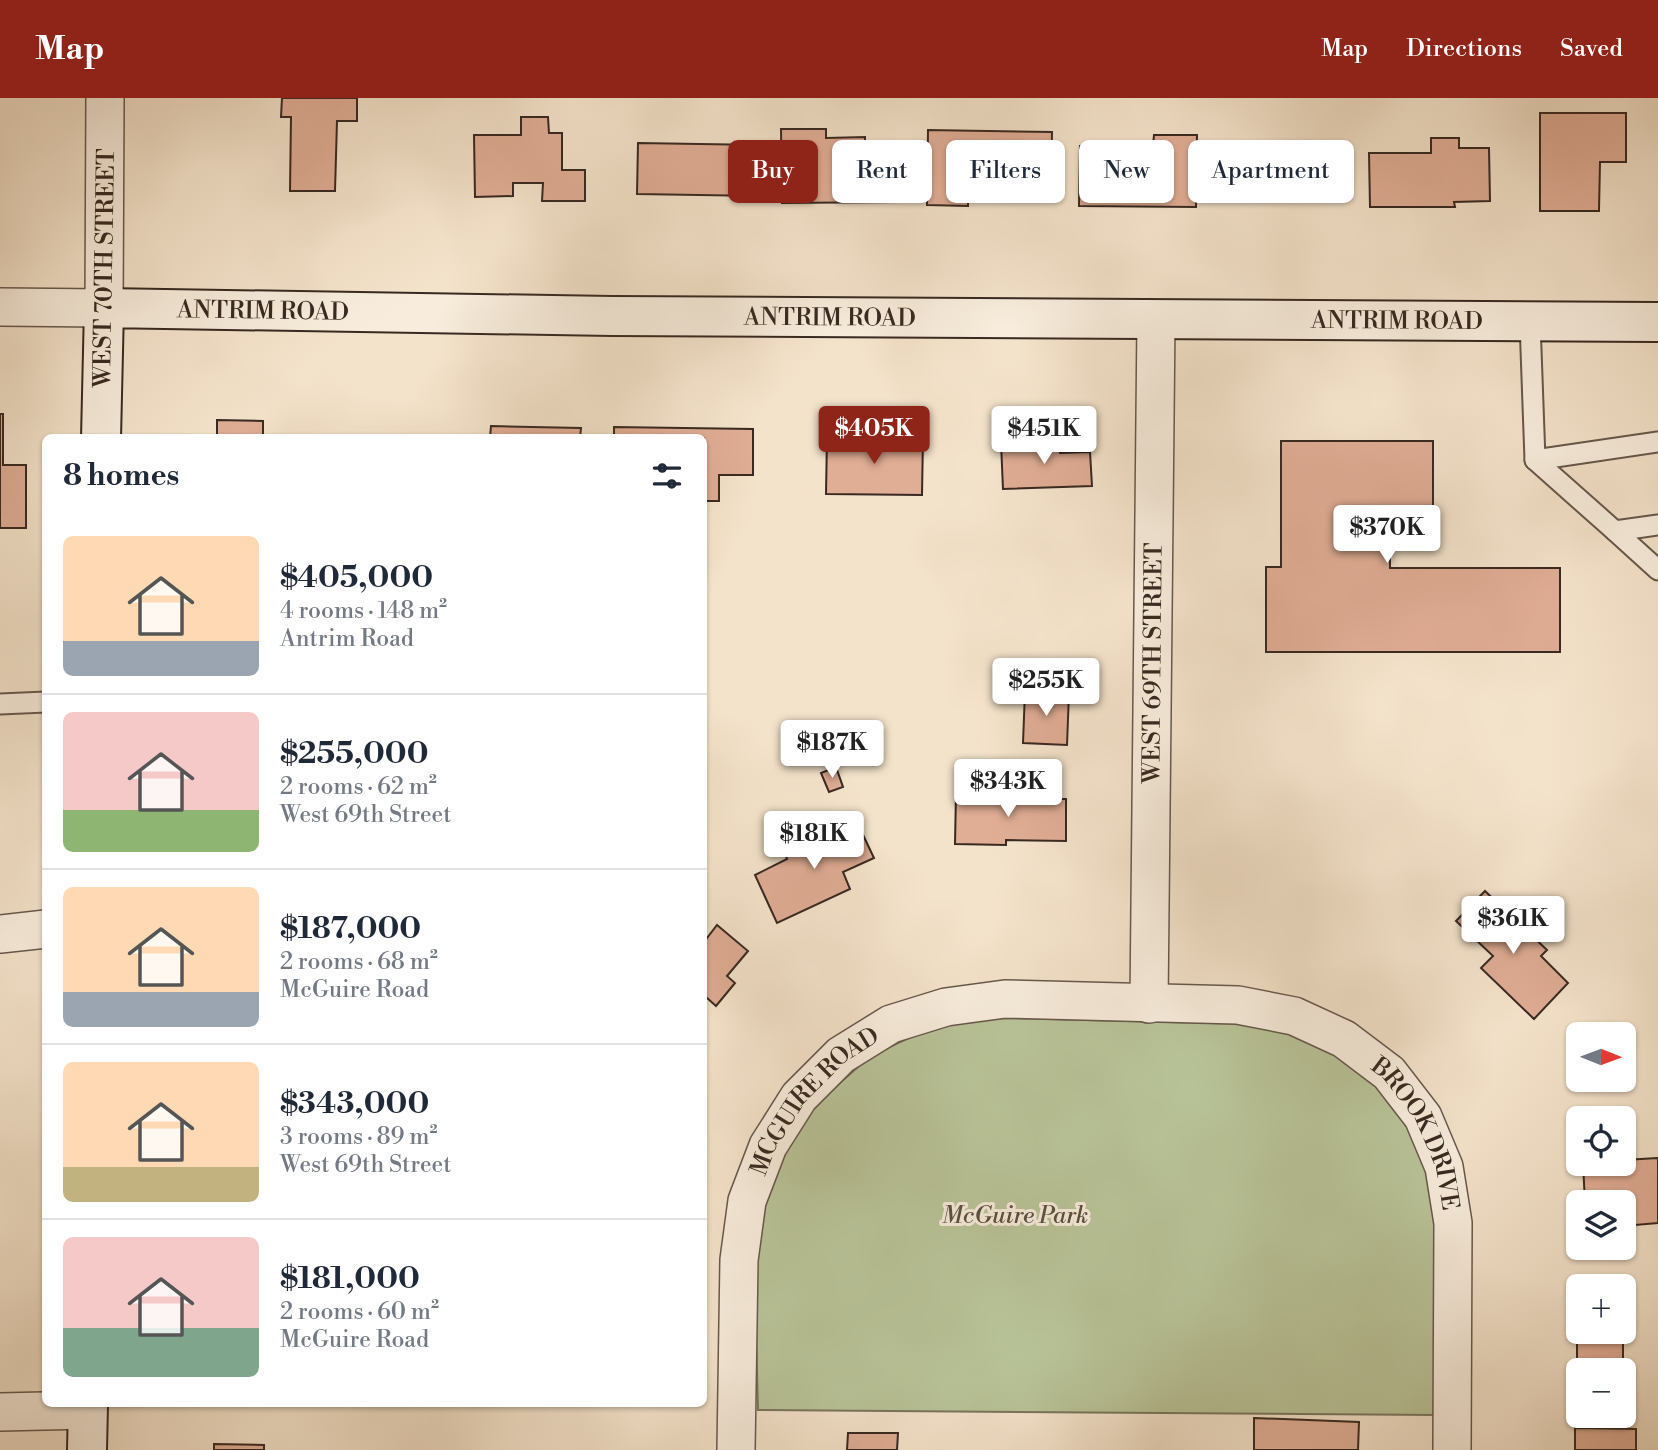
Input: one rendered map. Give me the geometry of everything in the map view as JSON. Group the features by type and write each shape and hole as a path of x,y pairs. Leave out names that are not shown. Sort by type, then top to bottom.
{"street":[{"name":"WEST 70TH STREET","path":"101,434 105,98"},
{"name":"ANTRIM ROAD","path":"0,307 612,316 1658,322"},
{"name":"WEST 69TH STREET","path":"1149,1004 1156,320"},
{"path":"0,934 42,929"},
{"name":"MCGUIRE ROAD","path":"736,1450 739,1260 747,1201 768,1146 799,1097 851,1048 891,1024 946,1007 1005,999 1149,1004"},
{"name":"BROOK DRIVE","path":"1149,1004 1238,1006 1294,1016 1344,1039 1389,1073 1423,1117 1444,1167 1454,1223 1452,1450"},
{"path":"0,1412 88,1407 87,1450"}],"lane":[{"path":"1530,322 1535,460 1658,570"},
{"path":"1535,460 1658,442"},
{"path":"1615,531 1658,525"},
{"path":"0,704 42,702"}],"green space":[{"name":"McGuire Park","path":"1003,1018 1250,1024 1306,1038 1353,1061 1393,1099 1417,1142 1435,1191 1434,1415 758,1410 754,1255 768,1183 792,1132 828,1093 872,1055 933,1027"}],"building":[{"path":"282,98 357,98 357,121 337,121 335,191 290,191 291,117 281,117"},
{"path":"1540,113 1626,113 1626,162 1600,162 1599,211 1540,211"},
{"path":"521,117 548,117 549,133 562,133 562,170 585,170 585,201 542,201 543,183 513,183 513,196 475,197 474,135 521,135"},
{"path":"781,129 826,129 826,138 865,137 865,140 832,140 832,203 818,203 818,140 781,140"},
{"path":"928,130 1052,132 1052,140 946,140 946,203 968,203 968,206 927,205 932,203 932,140 928,140"},
{"path":"1154,135 1197,135 1197,140 1188,140 1188,203 1196,203 1196,207 1079,206 1079,203 1174,203 1174,140 1154,140"},
{"path":"1431,138 1459,138 1459,148 1489,148 1490,201 1454,202 1455,207 1370,207 1369,153 1431,153"},
{"path":"638,143 728,144 728,195 637,194"},
{"path":"0,414 3,414 3,465 26,465 26,528 0,528"},
{"path":"217,420 263,421 263,434 217,434"},
{"path":"491,426 581,428 580,434 490,434"},
{"path":"614,427 753,429 753,475 719,475 719,501 707,501 707,434 614,434"},
{"path":"827,437 923,438 922,495 826,494"},
{"path":"1059,441 1060,453 1090,452 1092,486 1003,489 1001,443"},
{"path":"1281,441 1433,441 1433,518 1390,518 1390,568 1560,568 1560,652 1266,652 1266,567 1281,567"},
{"path":"1025,691 1069,693 1067,745 1023,743"},
{"path":"836,767 843,787 829,792 821,773"},
{"path":"956,793 1033,795 1033,799 1066,799 1066,841 1006,840 1006,845 955,844"},
{"path":"855,818 874,858 843,872 850,889 777,923 755,875 787,859 784,851"},
{"path":"1485,891 1547,950 1541,956 1568,983 1534,1019 1481,968 1493,956 1456,921"},
{"path":"717,925 748,951 727,976 735,983 716,1006 707,998 707,938"},
{"path":"1658,1158 1658,1223 1636,1225 1636,1190 1584,1190 1584,1176 1636,1176 1636,1159"},
{"path":"1577,1344 1623,1344 1623,1358 1577,1358"},
{"path":"1254,1418 1359,1422 1358,1450 1254,1450"},
{"path":"1575,1428 1636,1429 1636,1450 1575,1450"},
{"path":"848,1433 898,1433 897,1450 847,1450"},
{"path":"214,1444 264,1445 264,1450 214,1450"}]}
